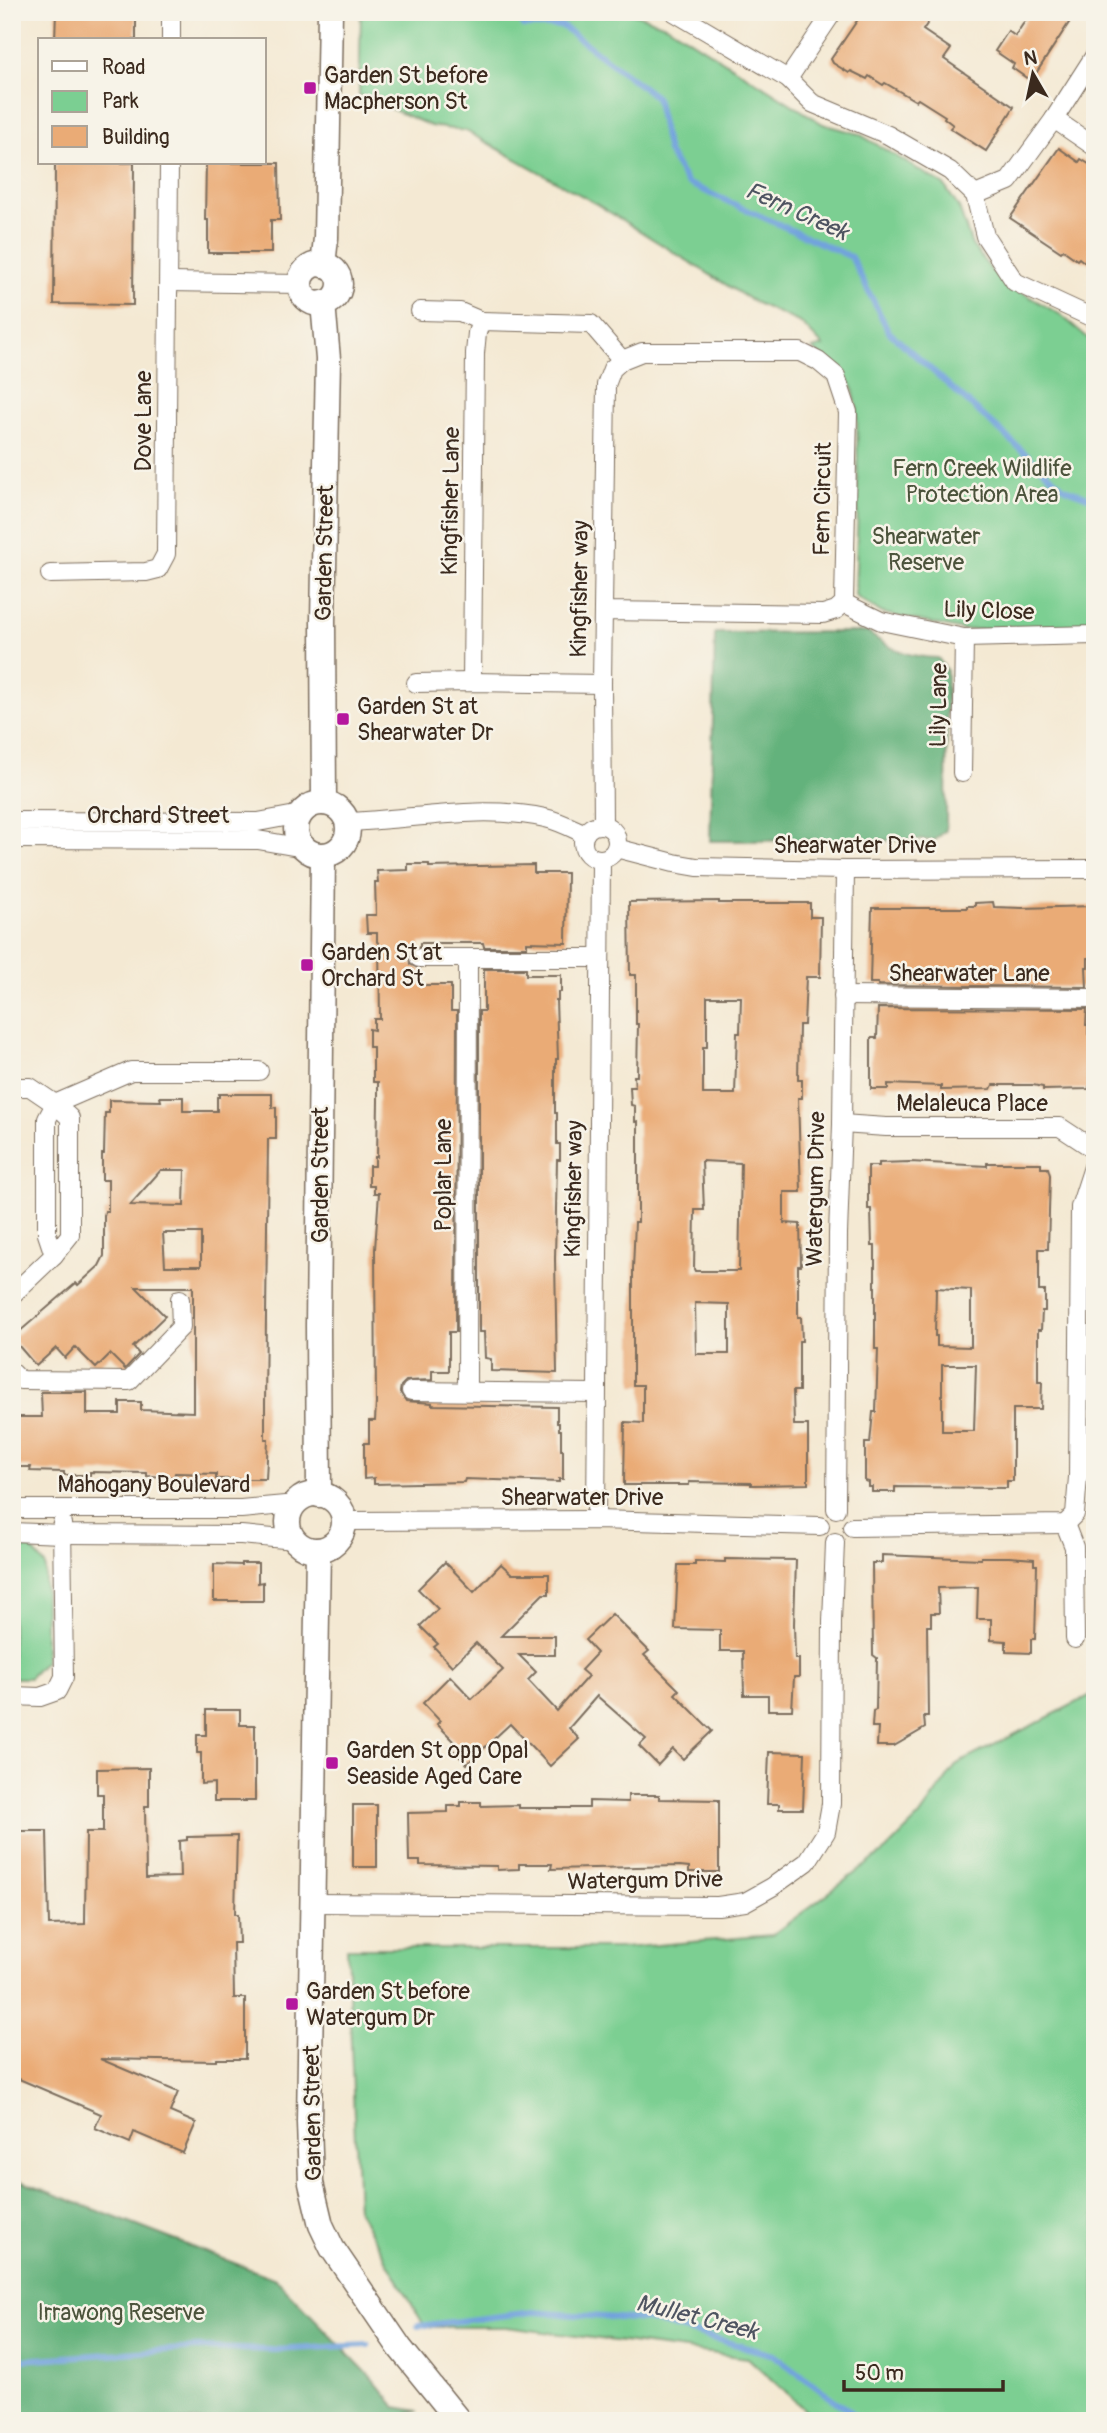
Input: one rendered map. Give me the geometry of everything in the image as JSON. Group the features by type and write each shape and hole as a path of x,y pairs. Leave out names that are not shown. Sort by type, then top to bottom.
{"street":[{"path":"170,38 171,12"},
{"path":"323,265 326,238 330,12"},
{"path":"674,12 788,79 812,103 888,135 950,171 975,195 985,236 1015,282 1095,319"},
{"path":"788,79 833,12"},
{"path":"975,195 1009,181 1054,120 1095,55"},
{"path":"1054,120 1095,147"},
{"name":"Dove Lane","path":"50,574 146,572 158,569 166,554 169,164"},
{"path":"316,265 323,265 334,271 339,284 335,297 323,303 316,303 304,297 300,284 304,271 316,265"},
{"path":"169,282 300,284"},
{"name":"Garden Street","path":"323,303 328,359 323,621 324,803"},
{"path":"420,311 460,312 481,321 591,324 622,360"},
{"name":"Kingfisher Lane","path":"472,682 475,353 481,321"},
{"name":"Fern Circuit","path":"622,360 642,352 800,352 818,361 836,376 848,412 844,603"},
{"name":"Kingfisher way","path":"603,825 606,385 612,369 622,360"},
{"path":"604,611 813,615 836,610 844,603"},
{"name":"Lily Close","path":"844,603 881,621 964,638 1095,635"},
{"name":"Lily Lane","path":"962,774 964,638"},
{"path":"416,683 602,684"},
{"path":"324,803 338,809 347,822 345,842 334,853 314,851 298,839 296,829 301,814 309,807 324,803"},
{"path":"347,822 459,813 515,814 546,818 585,834"},
{"name":"Orchard Street","path":"12,821 258,822 301,814"},
{"path":"603,825 615,833 616,848 610,856 601,859 592,857 584,849 585,834 592,827 603,825"},
{"name":"Orchard Street","path":"12,839 258,840 314,851"},
{"name":"Shearwater Drive","path":"616,848 697,867 845,870 1095,869"},
{"name":"Garden Street","path":"314,851 319,1495"},
{"name":"Kingfisher way","path":"596,1520 601,859"},
{"name":"Watergum Drive","path":"836,1509 845,870"},
{"path":"419,958 600,958"},
{"name":"Poplar Lane","path":"467,1391 468,959"},
{"name":"Shearwater Lane","path":"843,996 1095,998"},
{"path":"12,1295 54,1255 47,1234 47,1119 55,1104 131,1071 259,1071"},
{"path":"12,1087 30,1087 55,1104"},
{"name":"Melaleuca Place","path":"842,1124 886,1127 1060,1127 1095,1150"},
{"path":"852,1527 1065,1524 1075,1514 1078,1477 1080,1207 1095,1161"},
{"path":"12,1372 20,1380 129,1381 181,1327 180,1299"},
{"path":"411,1391 595,1394"},
{"path":"319,1495 335,1501 341,1508 344,1521 342,1534 337,1541 318,1550 305,1548 295,1540 288,1520 296,1504 306,1496 319,1495"},
{"name":"Mahogany Boulevard","path":"12,1509 251,1509 296,1504"},
{"path":"12,1696 40,1697 57,1691 64,1678 62,1509"},
{"path":"836,1509 848,1514 852,1527 847,1538 835,1542 824,1537 820,1526 824,1514 836,1509"},
{"name":"Shearwater Drive","path":"344,1521 596,1520 820,1526"},
{"path":"1065,1524 1074,1547 1075,1639"},
{"path":"12,1532 241,1535 295,1540"},
{"name":"Watergum Drive","path":"313,1903 718,1906 745,1902 772,1887 807,1862 826,1832 831,1804 835,1542"},
{"name":"Garden Street","path":"318,1550 309,2122 310,2165 316,2205 321,2225 332,2248 400,2348 459,2421"}],"green space":[{"name":"Fern Creek Wildlife Protection Area","path":"361,12 630,12 668,26 823,124 859,134 944,185 959,208 972,245 992,271 1061,315 1095,344 1095,626 963,630 882,613 855,596 857,407 852,385 813,349 823,346 801,323 754,302 593,202 466,131 431,126 359,95"},
{"path":"867,632 900,651 938,658 947,671 946,830 935,840 710,841 715,633"},
{"path":"31,1548 45,1565 45,1661 29,1678 12,1678 12,1549"},
{"path":"1095,1693 1095,2421 817,2421 748,2358 506,2327 425,2327 358,2211 347,1948 623,1948 772,1935 886,1850 919,1817 957,1764"},
{"name":"Irrawong Reserve","path":"12,2178 276,2279 370,2376 396,2407 418,2411 385,2421 12,2421"}],"building":[{"path":"56,12 136,12 136,38 55,38"},
{"path":"863,12 935,12 923,30 951,49 944,59 1014,107 986,151 950,128 953,125 945,116 918,99 916,101 869,76 867,79 851,71 849,73 833,63 831,59"},
{"path":"1031,12 1076,12 1031,81 1012,68 1014,64 995,51 1008,31 1015,36"},
{"path":"1059,148 1079,162 1081,159 1095,168 1095,267 1085,260 1077,260 1063,250 1061,252 1010,218"},
{"path":"279,163 280,220 271,220 271,253 208,253 208,220 205,220 206,164"},
{"path":"55,164 134,164 133,305 54,304"},
{"path":"408,864 429,864 429,867 534,865 534,873 567,873 566,943 527,942 527,947 484,947 483,943 420,943 420,947 409,953 410,964 420,969 420,985 451,985 451,1011 457,1011 456,1332 449,1332 449,1371 432,1371 432,1380 406,1381 400,1392 406,1401 432,1405 557,1407 557,1423 561,1430 563,1450 563,1479 559,1479 559,1482 465,1479 464,1482 374,1484 374,1478 364,1479 364,1443 369,1443 369,1421 375,1421 376,1403 375,1249 379,1193 374,1193 374,1186 369,1186 369,1166 375,1166 377,1157 378,1082 373,1082 373,1047 369,1047 369,1029 374,1030 374,1019 380,1019 379,943 377,933 367,933 366,915 376,915 377,871 408,870"},
{"path":"629,902 810,903 810,917 821,917 820,977 806,977 804,1025 799,1025 798,1080 802,1080 802,1098 798,1098 801,1192 784,1192 784,1223 800,1224 798,1317 801,1317 802,1341 799,1341 799,1391 793,1391 794,1425 808,1425 808,1484 689,1482 689,1485 624,1485 625,1422 643,1423 643,1385 633,1385 633,1269 635,1222 638,1222 638,1121 635,1122 635,1106 631,1105 630,1087 635,1087 634,1076 637,1076 638,1024 636,975 630,975","holes":["707,997 741,997 735,1094 703,1094","702,1161 741,1163 739,1271 695,1271 695,1210 704,1210","695,1303 729,1304 729,1354 696,1354"]},
{"path":"993,902 994,907 1093,906 1094,940 1091,939 1091,958 1088,958 1086,967 1087,987 870,983 872,908 967,908 975,906 975,903"},
{"path":"484,969 526,969 526,975 561,975 561,992 558,992 556,1000 558,1059 555,1067 557,1144 560,1144 560,1160 557,1160 555,1259 557,1373 491,1371 491,1359 485,1358 484,1332 479,1332 479,1011 484,1011"},
{"path":"878,1008 1087,1009 1086,1025 1088,1034 1091,1034 1091,1053 1094,1053 1093,1087 1043,1090 1043,1087 1033,1085 993,1085 991,1089 941,1090 941,1086 888,1084 888,1089 871,1089 871,1038 877,1038"},
{"path":"219,1094 272,1094 272,1108 276,1107 276,1139 268,1139 266,1479 216,1479 216,1474 175,1473 174,1477 147,1476 147,1473 90,1472 90,1475 64,1475 64,1472 30,1471 31,1467 12,1467 12,1417 42,1417 41,1392 87,1392 87,1414 120,1414 120,1402 141,1402 141,1410 193,1412 193,1287 136,1287 165,1316 133,1347 139,1354 125,1369 110,1354 96,1368 75,1347 65,1358 56,1348 36,1366 12,1338 76,1283 78,1285 99,1266 104,1256 104,1216 105,1211 108,1211 108,1180 102,1180 102,1154 105,1113 109,1113 109,1100 161,1101 160,1097 183,1097 183,1111 217,1111","holes":["161,1170 185,1170 184,1206 130,1205","163,1233 201,1233 201,1266 165,1266"]},
{"path":"879,1163 987,1166 987,1163 1041,1163 1041,1168 1048,1168 1048,1249 1039,1249 1039,1291 1045,1291 1045,1311 1042,1311 1041,1330 1038,1330 1041,1409 1013,1409 1013,1481 1007,1481 1007,1488 895,1487 895,1492 872,1492 869,1482 865,1481 865,1443 870,1443 873,1412 876,1412 878,1349 875,1349 875,1246 872,1246 871,1209 868,1209 868,1166 879,1166","holes":["936,1288 971,1290 971,1347 937,1346","942,1365 976,1365 974,1431 942,1431"]},
{"path":"882,1555 981,1559 1009,1557 1034,1559 1034,1565 1037,1565 1035,1639 1031,1639 1031,1653 1006,1652 1006,1641 991,1640 991,1619 977,1619 978,1587 938,1588 939,1613 931,1613 931,1626 927,1626 928,1716 924,1716 925,1728 894,1746 877,1746 878,1727 872,1727 873,1711 876,1710 877,1658 873,1655 872,1563 882,1563"},
{"path":"725,1559 796,1560 794,1624 795,1659 799,1659 799,1677 794,1677 792,1710 768,1710 768,1695 744,1695 743,1651 720,1651 720,1630 675,1629 678,1565 695,1565 695,1561 725,1562"},
{"path":"445,1562 474,1592 501,1564 512,1574 549,1574 549,1594 543,1594 501,1636 555,1636 555,1655 519,1655 536,1672 528,1680 557,1711 588,1676 581,1670 597,1653 585,1640 612,1614 649,1651 644,1655 679,1690 675,1694 712,1731 683,1759 673,1749 658,1765 639,1746 646,1739 597,1696 569,1728 579,1739 550,1766 510,1724 467,1764 450,1747 455,1742 437,1724 440,1721 423,1703 450,1676 472,1699 503,1670 476,1643 452,1666 434,1647 438,1644 420,1626 438,1609 418,1589"},
{"path":"258,1563 258,1583 263,1582 263,1601 214,1601 214,1564"},
{"path":"206,1710 240,1710 240,1725 255,1725 255,1801 214,1801 214,1783 201,1784 201,1753 197,1753 197,1735 206,1735"},
{"path":"769,1752 805,1753 803,1809 779,1809 779,1804 767,1804"},
{"path":"149,1768 149,1806 145,1806 146,1878 180,1877 179,1841 187,1840 187,1837 237,1836 235,1914 238,1914 239,1943 233,1943 234,1998 245,1998 245,2059 100,2059 178,2092 170,2112 196,2123 183,2153 134,2132 130,2143 95,2128 101,2114 12,2076 12,1831 47,1831 49,1925 85,1924 86,1832 103,1832 103,1794 97,1794 97,1769"},
{"path":"628,1795 659,1795 659,1799 719,1800 719,1872 689,1872 689,1867 680,1866 551,1869 552,1864 519,1864 519,1869 497,1870 497,1866 420,1865 420,1861 409,1861 408,1813 448,1812 448,1806 461,1806 461,1802 481,1802 481,1806 519,1805 519,1808 589,1808 589,1801 628,1802"},
{"path":"353,1805 377,1805 377,1867 353,1867"}],"waterway":[{"name":"Fern Creek","path":"516,12 523,26 562,26 656,97 668,152 687,183 851,257 889,332 1063,487 1095,500"},
{"name":"Mullet Creek","path":"418,2326 533,2312 647,2320 774,2355 862,2421"},
{"name":"Mullet Creek","path":"12,2357 22,2360 198,2348 274,2350 368,2345"}],"place":[{"name":"Garden St before Macpherson St","path":"310,88"},
{"name":"Garden St at Shearwater Dr","path":"343,719"},
{"name":"Garden St at Orchard St","path":"307,965"},
{"name":"Garden St opp Opal Seaside Aged Care","path":"332,1763"},
{"name":"Garden St before Watergum Dr","path":"292,2004"}],"park label":[{"name":"Shearwater Reserve","path":"926,549"}]}
